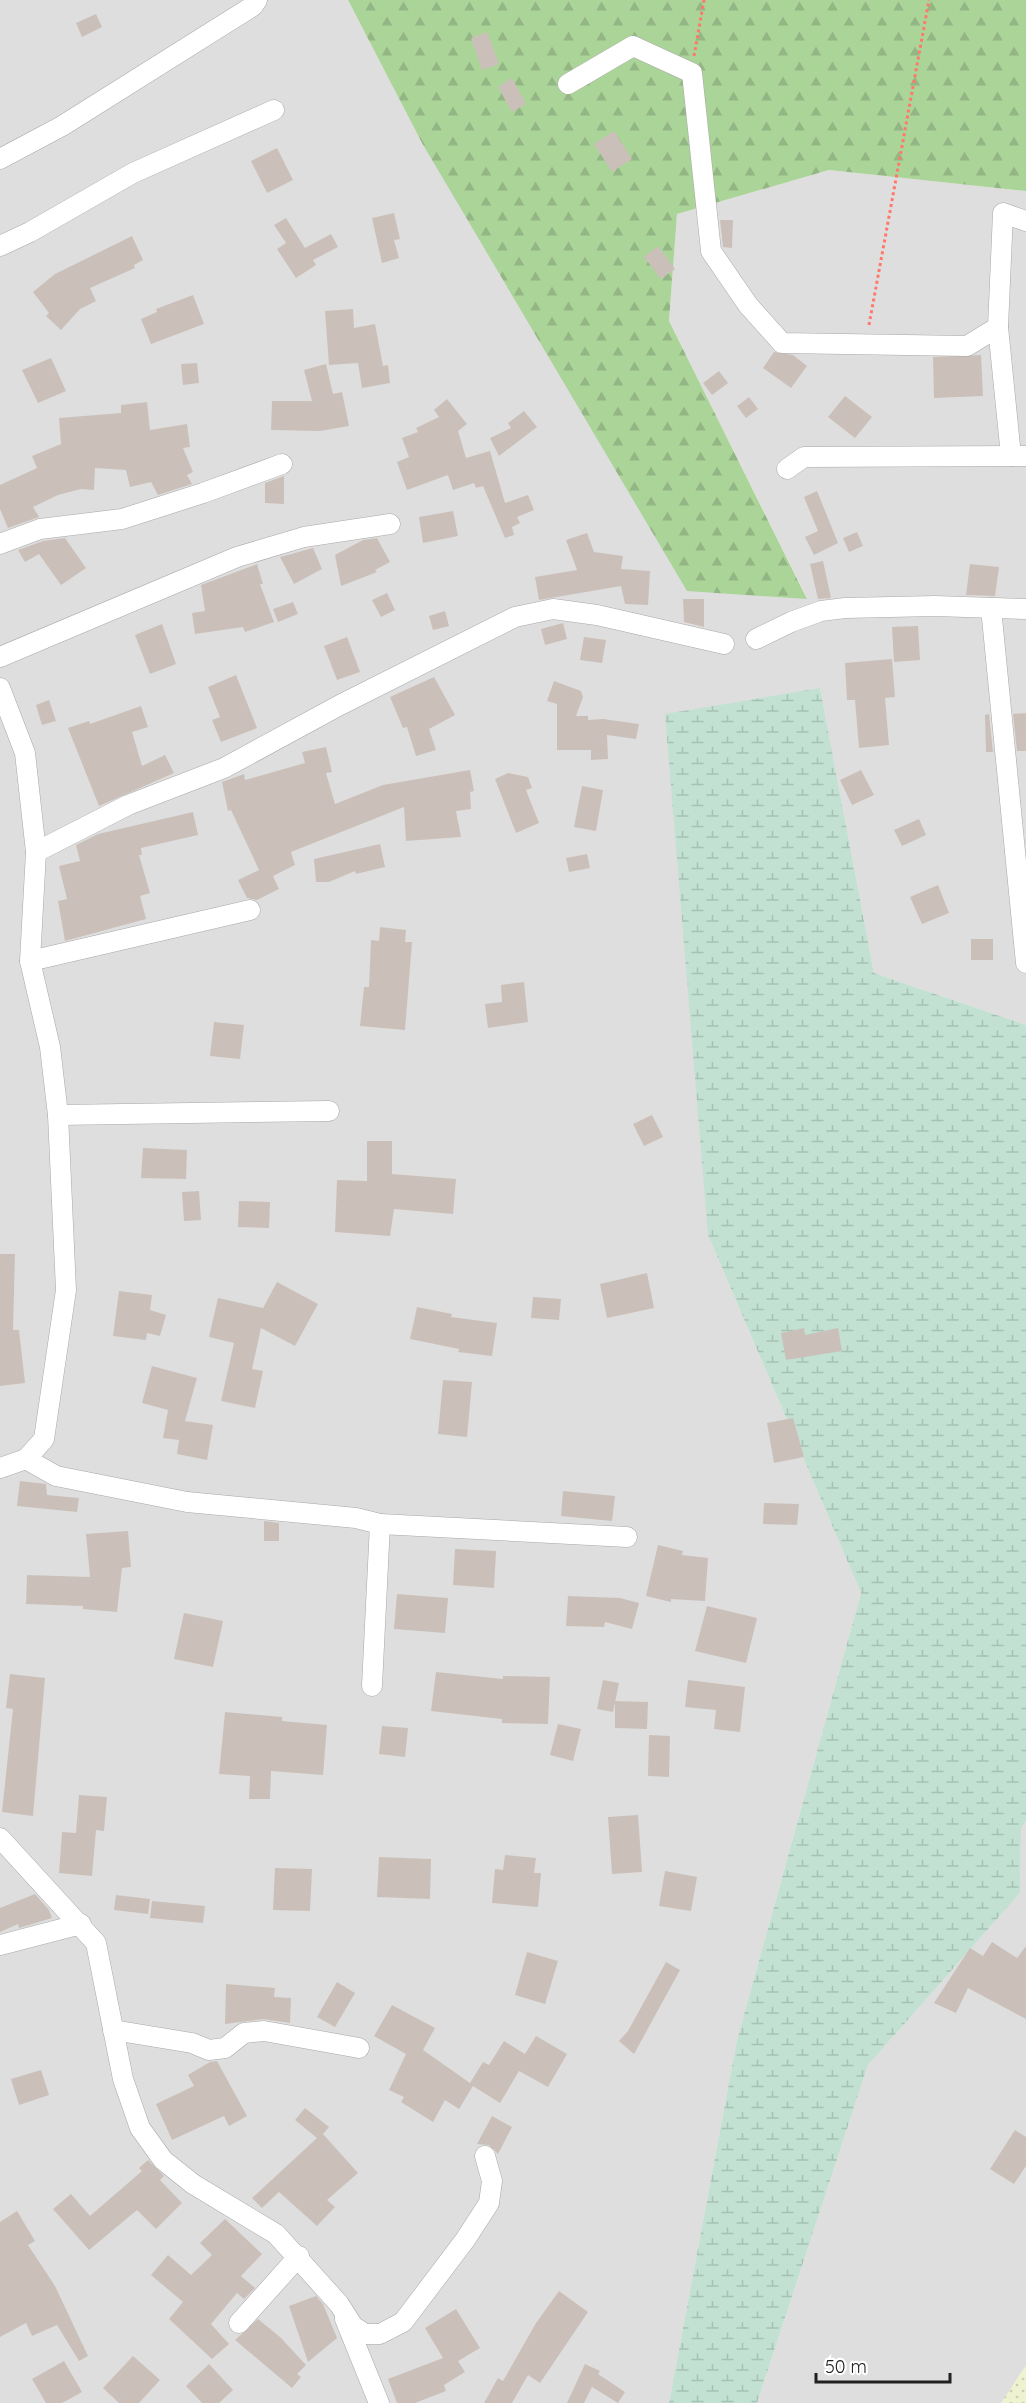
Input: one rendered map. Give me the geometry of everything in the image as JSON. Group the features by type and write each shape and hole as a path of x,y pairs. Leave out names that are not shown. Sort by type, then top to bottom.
{"street":[{"path":"0,159 62,126 254,6 257,0"},
{"path":"568,84 633,46 692,73 711,251 748,305 782,343 967,346 998,327"},
{"path":"0,246 30,232 133,173 274,110"},
{"path":"787,470 804,457 1019,456 998,327 1003,213 1026,221"},
{"path":"0,544 40,529 122,519 282,464"},
{"path":"0,657 237,557 304,537 390,524"},
{"path":"756,639 790,622 821,611 935,606 1026,609"},
{"path":"991,608 1026,963"},
{"path":"36,852 128,805 224,768 340,705 515,617 553,609 597,615 724,644"},
{"path":"0,688 26,753 36,852 30,961 50,1047 58,1115 66,1290 44,1439 26,1459 0,1468"},
{"path":"30,961 250,910"},
{"path":"58,1115 328,1111"},
{"path":"26,1459 56,1476 187,1502 356,1518 380,1524 627,1537"},
{"path":"372,1686 380,1524"},
{"path":"0,1838 96,1943 123,2079 140,2128 163,2160 193,2184 276,2234 299,2256 339,2304 353,2325 365,2334 380,2334 403,2322 465,2240 489,2203 492,2181 485,2156"},
{"path":"0,1945 81,1924"},
{"path":"113,2030 192,2043 209,2050 225,2048 244,2033 264,2031 359,2048"},
{"path":"239,2323 299,2256"},
{"path":"339,2304 379,2403"}],"path":[{"path":"692,73 704,0"},
{"path":"865,344 929,0"}],"shaded area":[{"path":"0,0 348,0 422,143 807,598 669,321 677,214 829,170 1026,191 1026,1025 874,973 820,688 708,1235 861,1593 737,2040 669,2403 0,2403"},
{"path":"1026,1821 1026,2403 757,2403 868,2065 1020,1893 1021,1828"}],"green space":[{"path":"348,0 1026,0 1026,191 829,170 677,214 669,321 807,599 687,591 422,143"},
{"path":"820,688 874,973 1026,1025 1026,1821 1021,1828 1020,1893 868,2065 757,2403 669,2403 737,2040 861,1593 708,1235 665,714"},
{"path":"1026,2365 1026,2403 1001,2403"}],"building":[{"path":"96,14 102,27 82,37 76,23"},
{"path":"487,32 499,64 482,70 471,38"},
{"path":"512,78 526,104 512,112 498,87"},
{"path":"614,131 632,159 612,172 594,144"},
{"path":"277,148 293,180 267,193 251,161"},
{"path":"394,213 400,239 394,240 399,258 382,263 372,218"},
{"path":"286,218 305,248 331,234 338,247 313,260 316,265 296,278 277,249 286,243 274,225"},
{"path":"720,220 733,220 732,248 723,247"},
{"path":"132,236 143,260 134,265 135,268 90,288 96,301 80,309 61,330 46,316 49,313 33,292 55,274"},
{"path":"658,246 675,269 661,279 644,257"},
{"path":"193,295 204,324 151,344 141,319 157,312 156,309"},
{"path":"353,309 354,328 375,324 383,366 388,365 390,383 362,388 358,363 329,365 325,311"},
{"path":"774,352 793,355 807,366 791,388 763,368"},
{"path":"981,355 983,396 934,398 933,357"},
{"path":"51,358 66,391 38,403 22,370"},
{"path":"197,363 199,383 183,385 181,364"},
{"path":"326,364 333,394 342,392 349,426 320,431 271,430 272,401 312,401 304,370"},
{"path":"719,371 728,383 712,395 703,383"},
{"path":"845,396 872,417 855,438 828,417"},
{"path":"749,397 758,409 746,418 737,406"},
{"path":"447,399 467,424 458,431 466,458 490,451 505,503 528,495 534,510 517,517 520,523 512,527 514,535 505,538 483,486 476,488 474,483 453,490 448,475 407,490 397,462 409,457 402,438 418,432 416,428 439,417 434,410"},
{"path":"147,402 150,430 187,424 190,447 183,448 193,472 187,475 192,484 158,495 151,482 130,487 126,470 95,468 94,490 81,489 58,495 33,507 39,517 8,528 0,509 0,485 37,468 32,456 61,444 59,418 121,413 121,405"},
{"path":"524,411 537,427 499,456 490,438 511,428 508,423"},
{"path":"284,476 284,504 265,503 265,483"},
{"path":"817,491 838,543 814,555 805,537 818,531 804,497"},
{"path":"453,511 458,536 423,543 419,517"},
{"path":"857,532 863,546 849,552 843,538"},
{"path":"587,533 594,552 623,556 621,569 650,571 648,605 625,604 621,586 539,600 535,577 577,570 566,540"},
{"path":"65,538 86,568 61,585 39,554 25,562 18,550 43,541"},
{"path":"377,538 390,562 375,570 377,572 341,586 335,555 363,540"},
{"path":"313,548 322,569 294,584 280,557"},
{"path":"823,561 831,598 818,599 810,564"},
{"path":"257,564 263,584 260,584 274,622 245,632 243,627 195,634 192,613 205,611 201,585"},
{"path":"970,564 999,567 995,596 966,595"},
{"path":"387,593 395,610 381,617 372,600"},
{"path":"683,599 704,599 704,627 684,622"},
{"path":"293,602 298,614 278,622 273,609"},
{"path":"445,611 449,626 433,630 429,616"},
{"path":"563,623 567,639 545,645 541,629"},
{"path":"162,624 176,664 150,674 135,635"},
{"path":"918,626 920,660 894,662 892,627"},
{"path":"347,637 360,672 337,680 324,646"},
{"path":"584,637 606,640 602,663 580,660"},
{"path":"892,659 895,697 885,698 889,745 859,748 855,700 847,700 845,663"},
{"path":"236,675 257,728 221,742 212,720 220,717 208,687"},
{"path":"434,677 455,715 429,729 436,750 416,756 407,727 403,728 390,697"},
{"path":"554,681 581,691 583,697 576,716 588,716 588,720 603,719 639,724 636,739 607,735 608,759 591,760 591,750 557,750 557,704 547,701"},
{"path":"49,700 56,721 42,725 36,705"},
{"path":"141,706 148,727 132,732 142,766 165,755 174,773 99,806 68,728 89,721 90,724"},
{"path":"1026,713 1026,751 1017,751 1013,714"},
{"path":"989,714 993,752 986,752 985,715"},
{"path":"326,747 332,772 326,773 335,804 383,785 470,770 474,791 470,792 471,809 456,811 461,837 406,841 404,807 291,852 295,865 273,876 279,889 257,900 247,898 238,880 259,870 231,810 228,811 222,782 244,774 245,780 305,763 302,752"},
{"path":"861,770 874,795 852,805 840,780"},
{"path":"508,773 528,777 532,788 526,790 539,823 516,833 495,779"},
{"path":"582,786 603,790 596,831 574,827"},
{"path":"193,812 198,835 141,848 142,855 139,855 150,893 140,896 146,919 65,941 58,901 67,899 59,866 80,861 76,845 98,834"},
{"path":"919,819 926,835 902,846 894,830"},
{"path":"380,844 385,867 356,874 355,871 329,882 316,882 314,859"},
{"path":"587,854 590,868 569,872 566,858"},
{"path":"938,885 949,913 922,924 910,897"},
{"path":"380,927 406,930 405,942 412,942 405,1030 360,1026 364,987 369,987 371,940 379,941"},
{"path":"971,939 993,939 993,960 971,960"},
{"path":"524,982 528,1022 488,1028 485,1004 502,1002 501,985"},
{"path":"214,1022 244,1025 240,1059 210,1056"},
{"path":"652,1115 663,1137 644,1146 633,1124"},
{"path":"367,1141 392,1141 392,1174 456,1179 453,1214 394,1209 390,1236 335,1232 337,1180 367,1181"},
{"path":"143,1148 187,1150 186,1179 141,1178"},
{"path":"199,1191 201,1220 184,1221 182,1192"},
{"path":"239,1201 270,1202 269,1228 238,1227"},
{"path":"0,1254 15,1254 13,1330 19,1330 25,1383 0,1386"},
{"path":"647,1273 654,1308 607,1318 600,1284"},
{"path":"277,1282 318,1304 295,1346 261,1328 252,1369 263,1371 255,1408 221,1401 234,1343 209,1337 218,1298 263,1308"},
{"path":"119,1291 152,1295 150,1310 166,1315 160,1336 147,1333 146,1340 113,1336"},
{"path":"533,1297 561,1299 559,1320 531,1318"},
{"path":"417,1307 452,1314 451,1317 497,1323 492,1356 458,1352 459,1349 410,1339"},
{"path":"804,1328 805,1335 838,1328 842,1351 786,1360 781,1333"},
{"path":"152,1366 197,1378 185,1421 213,1425 207,1460 177,1454 179,1440 163,1438 168,1410 142,1403"},
{"path":"443,1380 472,1382 467,1437 438,1434"},
{"path":"793,1418 804,1457 774,1463 767,1423"},
{"path":"20,1481 46,1484 47,1495 79,1498 77,1512 17,1506"},
{"path":"563,1491 615,1496 612,1521 561,1516"},
{"path":"764,1503 799,1504 797,1525 763,1524"},
{"path":"264,1521 279,1523 279,1541 264,1541"},
{"path":"128,1531 131,1567 122,1568 117,1612 83,1609 83,1606 26,1604 27,1575 90,1577 86,1534"},
{"path":"658,1545 683,1551 682,1555 708,1558 705,1601 671,1599 671,1602 646,1596"},
{"path":"455,1549 496,1551 494,1588 453,1585"},
{"path":"397,1594 448,1598 445,1633 394,1629"},
{"path":"568,1596 620,1598 639,1603 632,1629 605,1622 604,1627 566,1626"},
{"path":"707,1606 757,1618 746,1663 695,1651"},
{"path":"184,1613 223,1621 213,1667 174,1659"},
{"path":"436,1672 503,1679 503,1676 550,1677 548,1724 502,1723 502,1719 431,1711"},
{"path":"10,1674 45,1678 33,1816 2,1812 13,1709 6,1708"},
{"path":"603,1680 619,1683 613,1712 597,1709"},
{"path":"688,1680 745,1687 740,1732 714,1729 716,1710 685,1707"},
{"path":"615,1701 648,1702 647,1729 615,1728"},
{"path":"225,1712 282,1717 282,1721 327,1725 323,1775 271,1771 270,1799 249,1799 250,1776 219,1774"},
{"path":"558,1724 581,1729 573,1761 550,1755"},
{"path":"382,1726 408,1728 405,1757 379,1754"},
{"path":"649,1735 670,1736 669,1777 648,1776"},
{"path":"79,1795 107,1797 104,1831 96,1830 92,1876 59,1873 62,1832 76,1833"},
{"path":"638,1815 642,1872 612,1874 608,1817"},
{"path":"505,1855 536,1858 534,1873 541,1873 538,1907 492,1903 495,1869 503,1870"},
{"path":"379,1857 431,1859 430,1899 377,1897"},
{"path":"275,1868 312,1869 310,1911 273,1910"},
{"path":"665,1871 697,1877 691,1911 659,1906"},
{"path":"35,1894 49,1910 52,1918 19,1928 18,1924 0,1932 0,1908"},
{"path":"116,1895 150,1899 148,1914 114,1910"},
{"path":"152,1901 205,1906 203,1923 150,1918"},
{"path":"992,1942 1017,1958 1026,1946 1026,2019 968,1988 956,2013 934,2003 970,1948 983,1956"},
{"path":"527,1952 558,1961 545,2004 515,1995"},
{"path":"666,1962 680,1970 634,2054 619,2041 628,2031"},
{"path":"337,1982 355,1993 335,2027 317,2017"},
{"path":"226,1984 275,1988 274,1997 291,1998 290,2023 263,2019 225,2024"},
{"path":"392,2005 435,2028 423,2050 470,2083 483,2062 489,2065 504,2041 525,2054 536,2036 567,2054 548,2087 519,2071 500,2103 473,2086 459,2109 445,2100 433,2122 401,2102 404,2097 389,2090 406,2054 374,2036"},
{"path":"217,2061 247,2116 229,2126 224,2116 172,2140 156,2104 194,2086 188,2075 210,2062"},
{"path":"41,2070 49,2095 19,2105 11,2079"},
{"path":"305,2108 329,2127 323,2134 358,2173 327,2200 335,2207 317,2226 279,2192 262,2208 252,2198 317,2138 295,2120"},
{"path":"492,2116 512,2127 498,2154 489,2145 477,2144"},
{"path":"1015,2130 1026,2137 1026,2166 1014,2184 990,2169"},
{"path":"148,2160 164,2176 160,2180 182,2203 156,2229 137,2210 89,2250 53,2209 71,2194 90,2216 142,2171 139,2168"},
{"path":"17,2211 35,2241 28,2245 55,2286 88,2356 79,2361 57,2325 32,2336 26,2323 0,2337 0,2222"},
{"path":"225,2219 262,2254 241,2276 255,2288 244,2299 237,2293 211,2324 229,2344 212,2359 169,2319 183,2302 151,2275 168,2255 191,2275 212,2255 200,2243"},
{"path":"559,2291 588,2312 540,2383 528,2375 512,2403 484,2403 498,2378 503,2381 536,2323"},
{"path":"316,2296 323,2304 337,2338 308,2362 289,2306"},
{"path":"456,2309 480,2348 458,2361 465,2372 444,2385 446,2391 415,2403 397,2403 388,2379 443,2358 425,2328"},
{"path":"258,2319 280,2337 306,2365 297,2374 301,2377 292,2388 235,2340"},
{"path":"133,2356 160,2380 139,2403 119,2403 103,2388"},
{"path":"64,2361 82,2392 62,2403 46,2403 32,2379"},
{"path":"209,2364 233,2390 219,2403 202,2403 186,2386"},
{"path":"585,2364 600,2371 598,2374 625,2392 618,2403 592,2387 584,2403 567,2403"}]}
